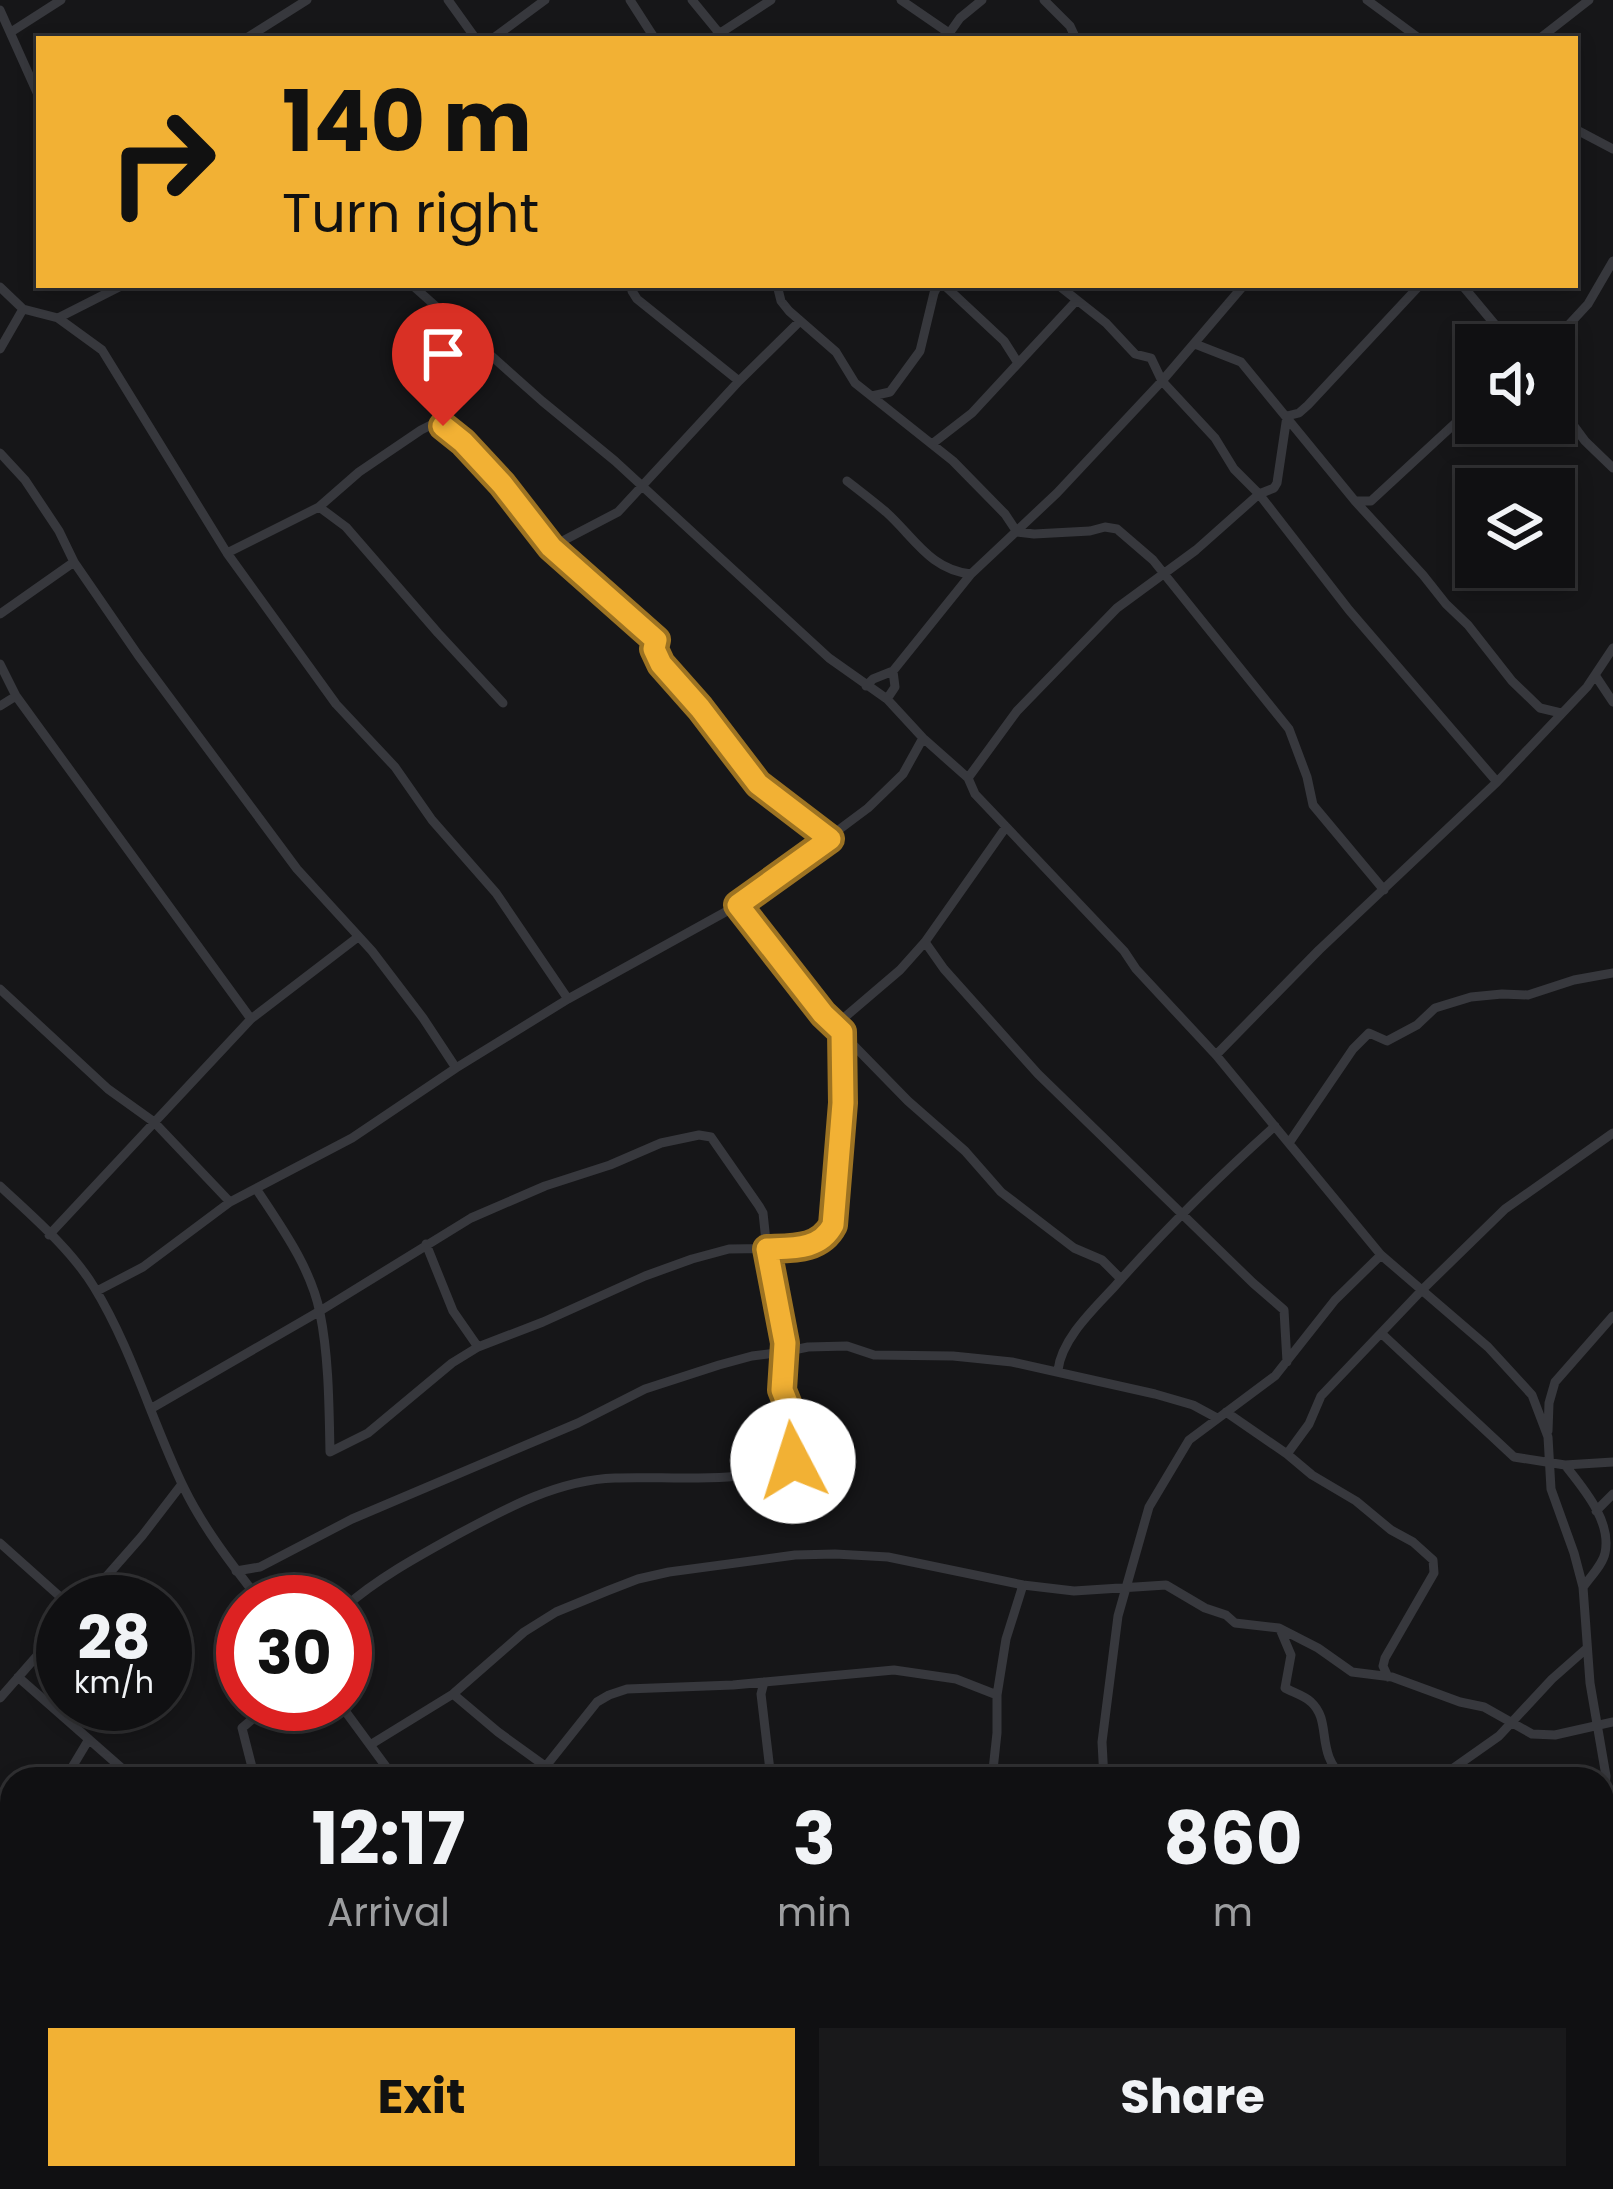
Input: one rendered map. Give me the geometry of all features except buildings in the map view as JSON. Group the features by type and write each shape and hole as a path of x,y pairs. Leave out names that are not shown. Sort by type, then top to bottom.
{"street":[{"path":"11,32 62,0"},
{"path":"250,36 307,0"},
{"path":"448,0 474,36"},
{"path":"496,36 545,0"},
{"path":"630,0 653,36"},
{"path":"692,0 717,36"},
{"path":"719,36 771,0"},
{"path":"901,0 948,36"},
{"path":"950,36 960,18 982,0"},
{"path":"1044,0 1075,36"},
{"path":"1367,0 1416,36"},
{"path":"1382,11 1395,0"},
{"path":"1543,36 1589,0"},
{"path":"0,10 36,91"},
{"path":"1578,131 1613,149"},
{"path":"1569,324 1588,304 1613,261"},
{"path":"0,287 23,308 58,318 102,350 227,553 336,704 395,767 432,820 496,893 568,999"},
{"path":"58,318 117,288"},
{"path":"421,288 829,658 887,699 968,778 975,794 1216,1054 1382,1255 1489,1347 1532,1394 1548,1437"},
{"path":"633,288 637,299 739,381"},
{"path":"778,288 781,301 836,352 855,383 932,444 986,494 1017,532 1117,530 1166,572 1289,729 1313,805 1384,890"},
{"path":"872,396 890,392 920,351 938,288"},
{"path":"944,288 1004,341 1018,363"},
{"path":"1061,288 1106,323 1135,354 1151,358 1162,382 1215,438 1234,469 1349,610 1497,782"},
{"path":"866,686 893,671 971,574 1162,382 1237,288"},
{"path":"1287,416 1308,405 1417,288"},
{"path":"1464,288 1494,324"},
{"path":"932,444 972,412 1076,301"},
{"path":"0,349 23,308"},
{"path":"551,547 617,512 800,321"},
{"path":"1195,344 1241,362 1522,691 1540,707 1561,713"},
{"path":"968,778 1017,711 1117,608 1196,550 1259,494 1274,488 1287,416"},
{"path":"1355,501 1371,501 1455,423"},
{"path":"227,553 319,508 359,472 422,430 433,424 443,426 502,484 551,547 656,640 654,649 661,664 758,784 830,839"},
{"path":"1575,427 1613,468"},
{"path":"0,453 25,480 138,655 297,869 423,1018 456,1068"},
{"path":"848,481 944,567 971,574"},
{"path":"319,508 346,527 503,703"},
{"path":"0,614 74,562"},
{"path":"1216,1054 1497,782 1595,675 1613,648"},
{"path":"0,664 16,697 251,1019"},
{"path":"887,699 895,687 893,671"},
{"path":"1595,675 1613,702"},
{"path":"0,706 16,697"},
{"path":"97,1291 142,1267 230,1202 352,1138 568,999 738,905 868,808 903,774 923,738"},
{"path":"256,1190 283,1228 320,1311 330,1453 358,1440 478,1347 645,1276 730,1249 802,1248 822,1240 833,1225 845,1017 925,942 1006,827"},
{"path":"738,905 823,1014 1001,1192 1074,1249 1102,1260 1121,1279"},
{"path":"49,1235 251,1019 358,937"},
{"path":"925,942 1038,1074 1284,1310 1287,1362"},
{"path":"1289,1143 1369,1033 1388,1041 1435,1008 1472,997 1528,995 1613,973"},
{"path":"0,988 108,1089 154,1122 230,1202"},
{"path":"1058,1370 1072,1339 1121,1279 1181,1212 1275,1126"},
{"path":"1287,1454 1309,1424 1321,1396 1504,1209 1613,1133"},
{"path":"152,1408 471,1218 661,1143 699,1135 711,1138 763,1214 784,1352 782,1390 790,1410 793,1461 750,1474 578,1482 499,1510 372,1588"},
{"path":"0,1186 74,1260 97,1291 182,1484 239,1575"},
{"path":"427,1244 453,1311 478,1347"},
{"path":"1103,1767 1102,1742 1118,1616 1155,1496 1190,1440 1263,1386 1335,1300 1382,1255"},
{"path":"1604,1767 1586,1649 1583,1587 1551,1489 1548,1437 1555,1382 1613,1316"},
{"path":"1381,1333 1514,1457 1565,1465 1613,1462"},
{"path":"236,1571 260,1567 352,1519 578,1423 645,1389 752,1356 847,1346 874,1355 953,1356 1058,1370 1222,1415 1287,1454 1433,1560 1434,1573 1383,1663 1388,1677"},
{"path":"1565,1465 1596,1511 1605,1538 1608,1562 1583,1587"},
{"path":"108,1575 182,1484"},
{"path":"1596,1511 1613,1494"},
{"path":"0,1543 36,1575"},
{"path":"370,1745 453,1694 524,1632 556,1612 638,1579 669,1572 835,1554 888,1557 1074,1591 1166,1585 1235,1623 1280,1629 1352,1672 1388,1677 1484,1707 1532,1734 1613,1722"},
{"path":"994,1767 1006,1639 1023,1585"},
{"path":"1280,1629 1292,1655 1285,1688 1314,1703 1334,1767"},
{"path":"1453,1767 1484,1749 1586,1649"},
{"path":"0,1698 36,1657"},
{"path":"453,1694 546,1766 597,1702 627,1689 894,1670 956,1678 997,1695"},
{"path":"18,1678 120,1767"},
{"path":"764,1682 761,1694 770,1767"},
{"path":"243,1731 252,1767"},
{"path":"360,1731 386,1767"},
{"path":"72,1767 89,1739"}],"route":[{"path":"443,426 502,484 551,547 656,640 654,649 661,664 758,784 830,839 738,905 842,1032 843,1103 833,1225 822,1240 802,1248 767,1249 785,1343 782,1390 790,1410 793,1461"}]}
